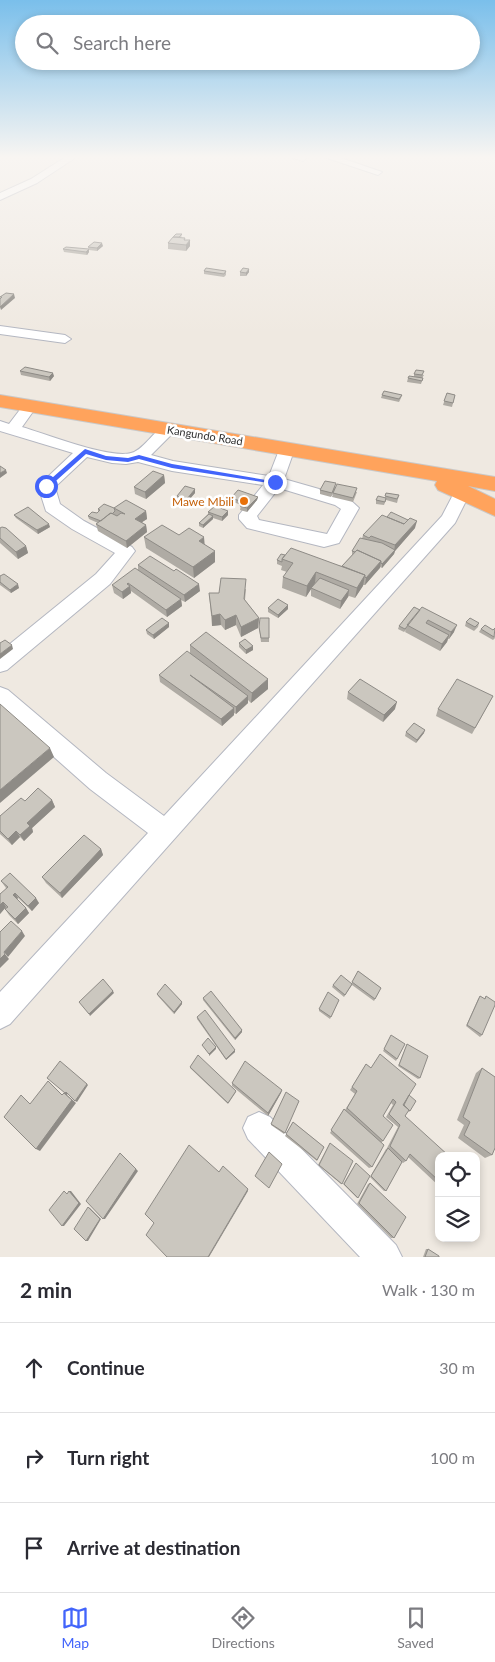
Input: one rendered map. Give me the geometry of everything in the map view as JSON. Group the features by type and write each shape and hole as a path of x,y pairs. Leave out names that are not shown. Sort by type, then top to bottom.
{"highway":[{"name":"Kangundo Road","path":"0,401 495,484"},
{"name":"Kangundo Road","path":"410,469 495,508"}],"street":[{"path":"0,330 65,340"},
{"path":"6,428 30,406"},
{"path":"6,428 106,458 128,460 139,457 170,430"},
{"path":"139,457 172,466 275,482 347,504 350,508 333,538 324,541 253,524 248,520 248,515 275,482 287,448"},
{"path":"0,664 103,579 126,551 78,525 52,506 46,486 85,451"},
{"path":"0,1014 448,519 462,493"},
{"path":"0,696 98,781 166,832"},
{"path":"259,1128 384,1257"}],"building":[{"path":"176,234 182,234 179,237 173,237"},
{"path":"173,237 190,240 186,245 168,243"},
{"path":"94,242 102,243 97,248 88,247"},
{"path":"66,247 89,249 86,252 63,249"},
{"path":"206,268 226,271 224,274 204,271"},
{"path":"243,268 249,269 246,273 240,272"},
{"path":"6,293 14,294 0,307 0,299 2,297 0,297"},
{"path":"25,367 53,373 49,377 20,371"},
{"path":"416,370 424,371 422,375 414,374"},
{"path":"409,376 423,378 422,381 408,378"},
{"path":"384,391 402,395 399,399 382,395"},
{"path":"447,393 455,395 453,403 444,401"},
{"path":"0,466 6,470 0,473"},
{"path":"153,471 164,475 145,492 134,487"},
{"path":"325,481 336,483 332,493 320,490"},
{"path":"337,484 357,488 353,498 333,493"},
{"path":"185,486 195,489 187,499 177,496"},
{"path":"238,490 258,497 247,508 240,506 243,502 231,498"},
{"path":"386,493 399,495 397,499 385,496"},
{"path":"378,496 386,498 385,502 376,500"},
{"path":"126,500 146,511 135,519 146,525 126,541 96,524 111,513 117,516 121,513 125,514 114,508"},
{"path":"104,504 114,508 115,511 101,521 88,516 92,512 97,513 100,510 98,509"},
{"path":"215,506 228,511 222,517 208,512"},
{"path":"28,507 49,524 37,530 14,515"},
{"path":"391,512 408,520 404,524 387,517"},
{"path":"209,514 213,516 203,525 199,523"},
{"path":"382,515 404,524 410,518 417,521 395,545 363,535"},
{"path":"162,525 179,535 189,528 204,537 199,541 215,551 193,567 144,537"},
{"path":"0,528 6,528 26,546 16,552 0,538"},
{"path":"360,538 382,543 395,550 382,564 381,561 357,550 355,552 352,551"},
{"path":"291,548 365,575 357,588 316,572 307,586 283,577 293,563 282,559"},
{"path":"357,550 381,561 366,578 365,575 342,566"},
{"path":"281,554 285,555 282,562 277,560"},
{"path":"150,556 174,571 176,569 199,584 184,595 138,565"},
{"path":"135,568 181,599 166,610 128,583 130,586 122,592 112,585"},
{"path":"4,574 18,584 10,590 0,582 0,576"},
{"path":"221,578 246,579 244,599 259,618 241,627 236,615 225,620 220,614 212,616 209,593 219,593"},
{"path":"320,578 349,590 341,601 311,588"},
{"path":"278,599 288,605 278,615 268,608"},
{"path":"414,607 420,610 405,629 399,626"},
{"path":"422,607 457,625 451,632 428,620 426,623 449,635 442,644 407,625"},
{"path":"162,618 169,623 153,635 146,630"},
{"path":"260,618 269,618 269,638 261,638"},
{"path":"470,618 479,623 475,627 466,622"},
{"path":"485,625 493,630 495,628 494,637 481,629"},
{"path":"206,632 268,679 252,693 190,645"},
{"path":"245,639 253,646 246,650 239,643"},
{"path":"5,640 12,645 0,654 0,643"},
{"path":"187,651 248,696 236,707 190,675 234,708 221,719 159,675"},
{"path":"360,679 397,702 384,715 348,692"},
{"path":"457,679 493,696 475,728 438,709"},
{"path":"0,704 50,748 0,790"},
{"path":"414,723 425,730 417,740 406,732"},
{"path":"38,788 52,800 27,823 30,826 20,835 16,831 8,839 0,831 0,816 21,798 25,801"},
{"path":"84,835 101,849 60,893 42,877"},
{"path":"10,873 36,898 28,906 15,893 13,895 26,908 15,919 5,909 8,907 3,902 0,905 0,894 8,887 1,881"},
{"path":"11,921 22,931 0,959 0,932"},
{"path":"358,971 381,988 375,999 352,982"},
{"path":"341,975 352,984 345,995 333,985"},
{"path":"103,979 113,991 89,1014 79,1002"},
{"path":"165,984 182,1002 174,1012 157,994"},
{"path":"211,991 242,1030 235,1038 203,998"},
{"path":"328,992 339,1000 331,1017 319,1009"},
{"path":"480,996 485,999 486,996 495,1002 482,1035 467,1025"},
{"path":"205,1010 235,1050 226,1059 197,1017"},
{"path":"391,1035 405,1044 397,1059 384,1049"},
{"path":"208,1038 216,1047 209,1054 202,1045"},
{"path":"407,1044 428,1056 420,1078 399,1065"},
{"path":"380,1054 416,1084 403,1105 409,1110 405,1116 445,1152 435,1152 435,1177 410,1154 406,1161 390,1146 400,1125 389,1114 396,1102 393,1099 383,1116 393,1125 383,1141 347,1108 357,1091 352,1087 366,1064 371,1068"},
{"path":"198,1055 236,1091 228,1103 190,1067"},
{"path":"60,1061 87,1084 75,1101 47,1078"},
{"path":"245,1061 282,1090 268,1113 232,1083"},
{"path":"482,1068 495,1077 495,1148 492,1155 464,1135 470,1122 463,1117"},
{"path":"48,1081 62,1095 64,1093 72,1100 36,1149 4,1117 21,1095 30,1104"},
{"path":"286,1092 299,1101 285,1133 271,1124"},
{"path":"409,1095 416,1101 410,1111 404,1105"},
{"path":"344,1109 384,1145 372,1167 331,1130"},
{"path":"293,1122 324,1147 317,1160 286,1134"},
{"path":"330,1143 353,1161 342,1184 319,1165"},
{"path":"189,1145 219,1172 223,1166 248,1189 208,1257 167,1257 146,1235 154,1223 145,1214"},
{"path":"388,1148 402,1162 386,1191 371,1176"},
{"path":"269,1152 282,1164 269,1188 255,1176"},
{"path":"120,1153 136,1169 103,1219 86,1201"},
{"path":"356,1163 370,1176 358,1198 344,1184"},
{"path":"370,1183 406,1217 394,1238 359,1203"},
{"path":"64,1191 67,1194 69,1191 79,1203 62,1226 49,1210"},
{"path":"88,1207 100,1219 86,1241 74,1229"},
{"path":"428,1249 439,1256 439,1257 425,1257"}],"place":[{"name":"Mawe Mbili","path":"244,501"}],"route":[{"path":"46,486 85,451 106,458 128,460 139,457 172,466 275,482"}]}
